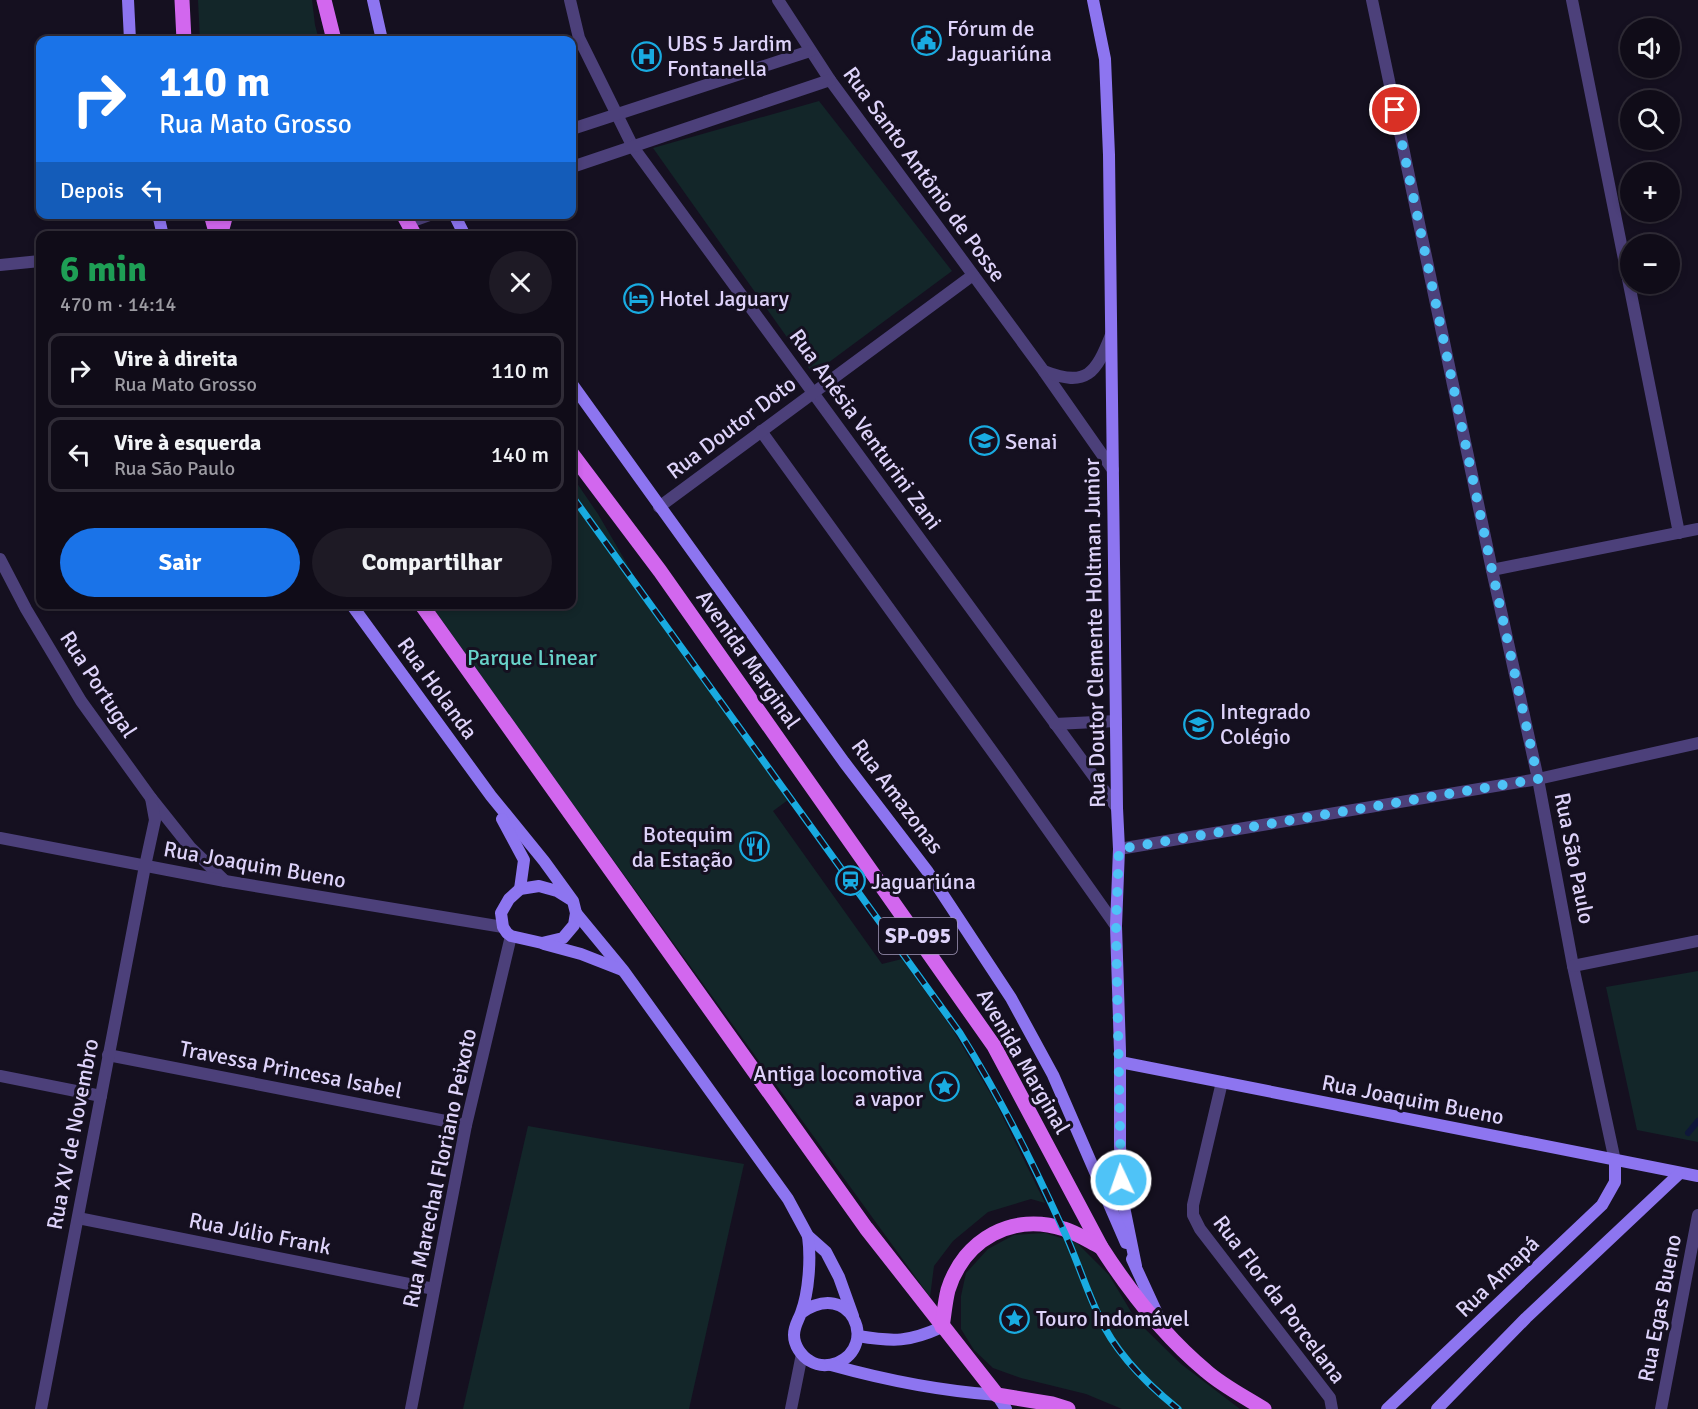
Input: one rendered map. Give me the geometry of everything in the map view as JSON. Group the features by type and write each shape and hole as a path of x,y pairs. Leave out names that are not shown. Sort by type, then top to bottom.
{"main road":[{"path":"182,0 184,36"},
{"path":"324,0 333,36"},
{"name":"Avenida Marginal","path":"576,459 660,571 994,1046 1101,1247 1139,1301 1206,1371 1264,1409"},
{"path":"425,609 866,1228 996,1395 1052,1404 1068,1409"},
{"path":"942,1327 948,1291 955,1274 976,1244 992,1233 1011,1226 1049,1226 1063,1229 1101,1247"}],"street":[{"path":"128,0 130,36"},
{"path":"373,0 381,36"},
{"name":"Rua Anésia Venturini Zani","path":"570,0 579,38 633,147 1117,808"},
{"name":"Rua Santo Antônio de Posse","path":"778,0 830,80 1043,370 1113,470"},
{"name":"Rua Doutor Clemente Holtman Junior","path":"1093,0 1105,59 1109,155 1119,849 1116,926 1120,1146 1122,1197 1136,1266"},
{"name":"Rua São Paulo","path":"1372,0 1538,779 1615,1161"},
{"path":"1572,0 1679,533"},
{"path":"576,128 810,51"},
{"path":"576,166 830,80"},
{"path":"407,227 422,219"},
{"path":"0,265 36,261"},
{"name":"Rua Doutor Doto","path":"659,507 973,275"},
{"path":"1043,370 1065,379 1084,376 1099,364 1111,335"},
{"name":"Rua Amazonas","path":"576,390 844,762 928,872 1011,998 1053,1075 1166,1331"},
{"path":"761,431 1116,926"},
{"path":"1492,570 1698,530"},
{"name":"Rua Portugal","path":"0,559 3,571 81,701 190,848 225,881"},
{"name":"Rua Holanda","path":"355,609 491,796"},
{"path":"1055,724 1116,721"},
{"path":"1119,849 1538,779 1698,743"},
{"path":"491,796 524,860 520,889"},
{"path":"491,796 544,861 788,1199 808,1236 826,1252 840,1277 858,1336 852,1352 844,1360 831,1365 823,1366 811,1362 796,1345 794,1334 801,1313 811,1260 808,1236"},
{"name":"Rua XV de Novembro","path":"41,1409 155,820 151,798"},
{"name":"Rua Joaquim Bueno","path":"0,838 507,932"},
{"path":"575,907 557,891 539,886 520,889 509,899 501,913 507,932 581,954 623,970"},
{"path":"542,943 563,938 574,925 575,907"},
{"name":"Rua Marechal Floriano Peixoto","path":"411,1409 466,1125 507,932"},
{"path":"1574,966 1698,941"},
{"name":"Travessa Princesa Isabel","path":"108,1054 466,1125"},
{"name":"Rua Joaquim Bueno","path":"1120,1062 1698,1176"},
{"path":"0,1076 101,1096"},
{"name":"Rua Flor da Porcelana","path":"1222,1082 1193,1205 1193,1215 1200,1228 1330,1398 1332,1409"},
{"name":"Rua Amapá","path":"1388,1409 1602,1205 1615,1182 1615,1161"},
{"path":"1437,1409 1526,1318 1680,1173"},
{"name":"Rua Egas Bueno","path":"1661,1409 1698,1215"},
{"name":"Rua Júlio Frank","path":"78,1218 434,1289"},
{"path":"801,1313 814,1304 830,1302 843,1307 853,1316"},
{"path":"858,1336 889,1341 919,1337 942,1327"},
{"path":"791,1409 802,1354"},
{"path":"831,1365 872,1377 955,1392 996,1395 1006,1409"}],"green space":[{"path":"198,0 312,0 318,36 200,36"},
{"path":"819,101 952,271 813,374 653,148"},
{"name":"Parque Linear","path":"576,482 598,514 669,636 788,800 773,811 882,964 902,959 953,1030 996,1103 1045,1203 1031,1199 988,1212 953,1241 934,1266 930,1297 434,609 576,609"},
{"path":"1698,971 1698,1142 1637,1130 1606,987"},
{"path":"528,1126 744,1164 689,1409 463,1409"},
{"path":"1045,1233 1077,1243 1109,1275 1136,1320 1181,1364 1240,1409 1122,1409 1086,1394 1021,1378 993,1368 974,1350 961,1329 961,1296 966,1273 988,1249 1014,1235"}],"waterway":[{"path":"1688,1133 1698,1121"}],"railway":[{"path":"576,502 960,1033 1002,1104 1027,1153 1067,1238 1106,1330 1133,1367 1178,1409"}],"place":[{"name":"Fórum de Jaguariúna","path":"926,41"},
{"name":"UBS 5 Jardim Fontanella","path":"646,56"},
{"name":"Hotel Jaguary","path":"638,298"},
{"name":"Senai","path":"984,441"},
{"name":"Integrado Colégio","path":"1199,724"},
{"name":"Botequim da Estação","path":"754,847"},
{"name":"Jaguariúna","path":"850,881"},
{"name":"Antiga locomotiva a vapor","path":"944,1086"},
{"name":"Touro Indomável","path":"1015,1318"}],"route":[{"path":"1121,1180 1116,926 1119,849 1538,779 1395,110"}]}
